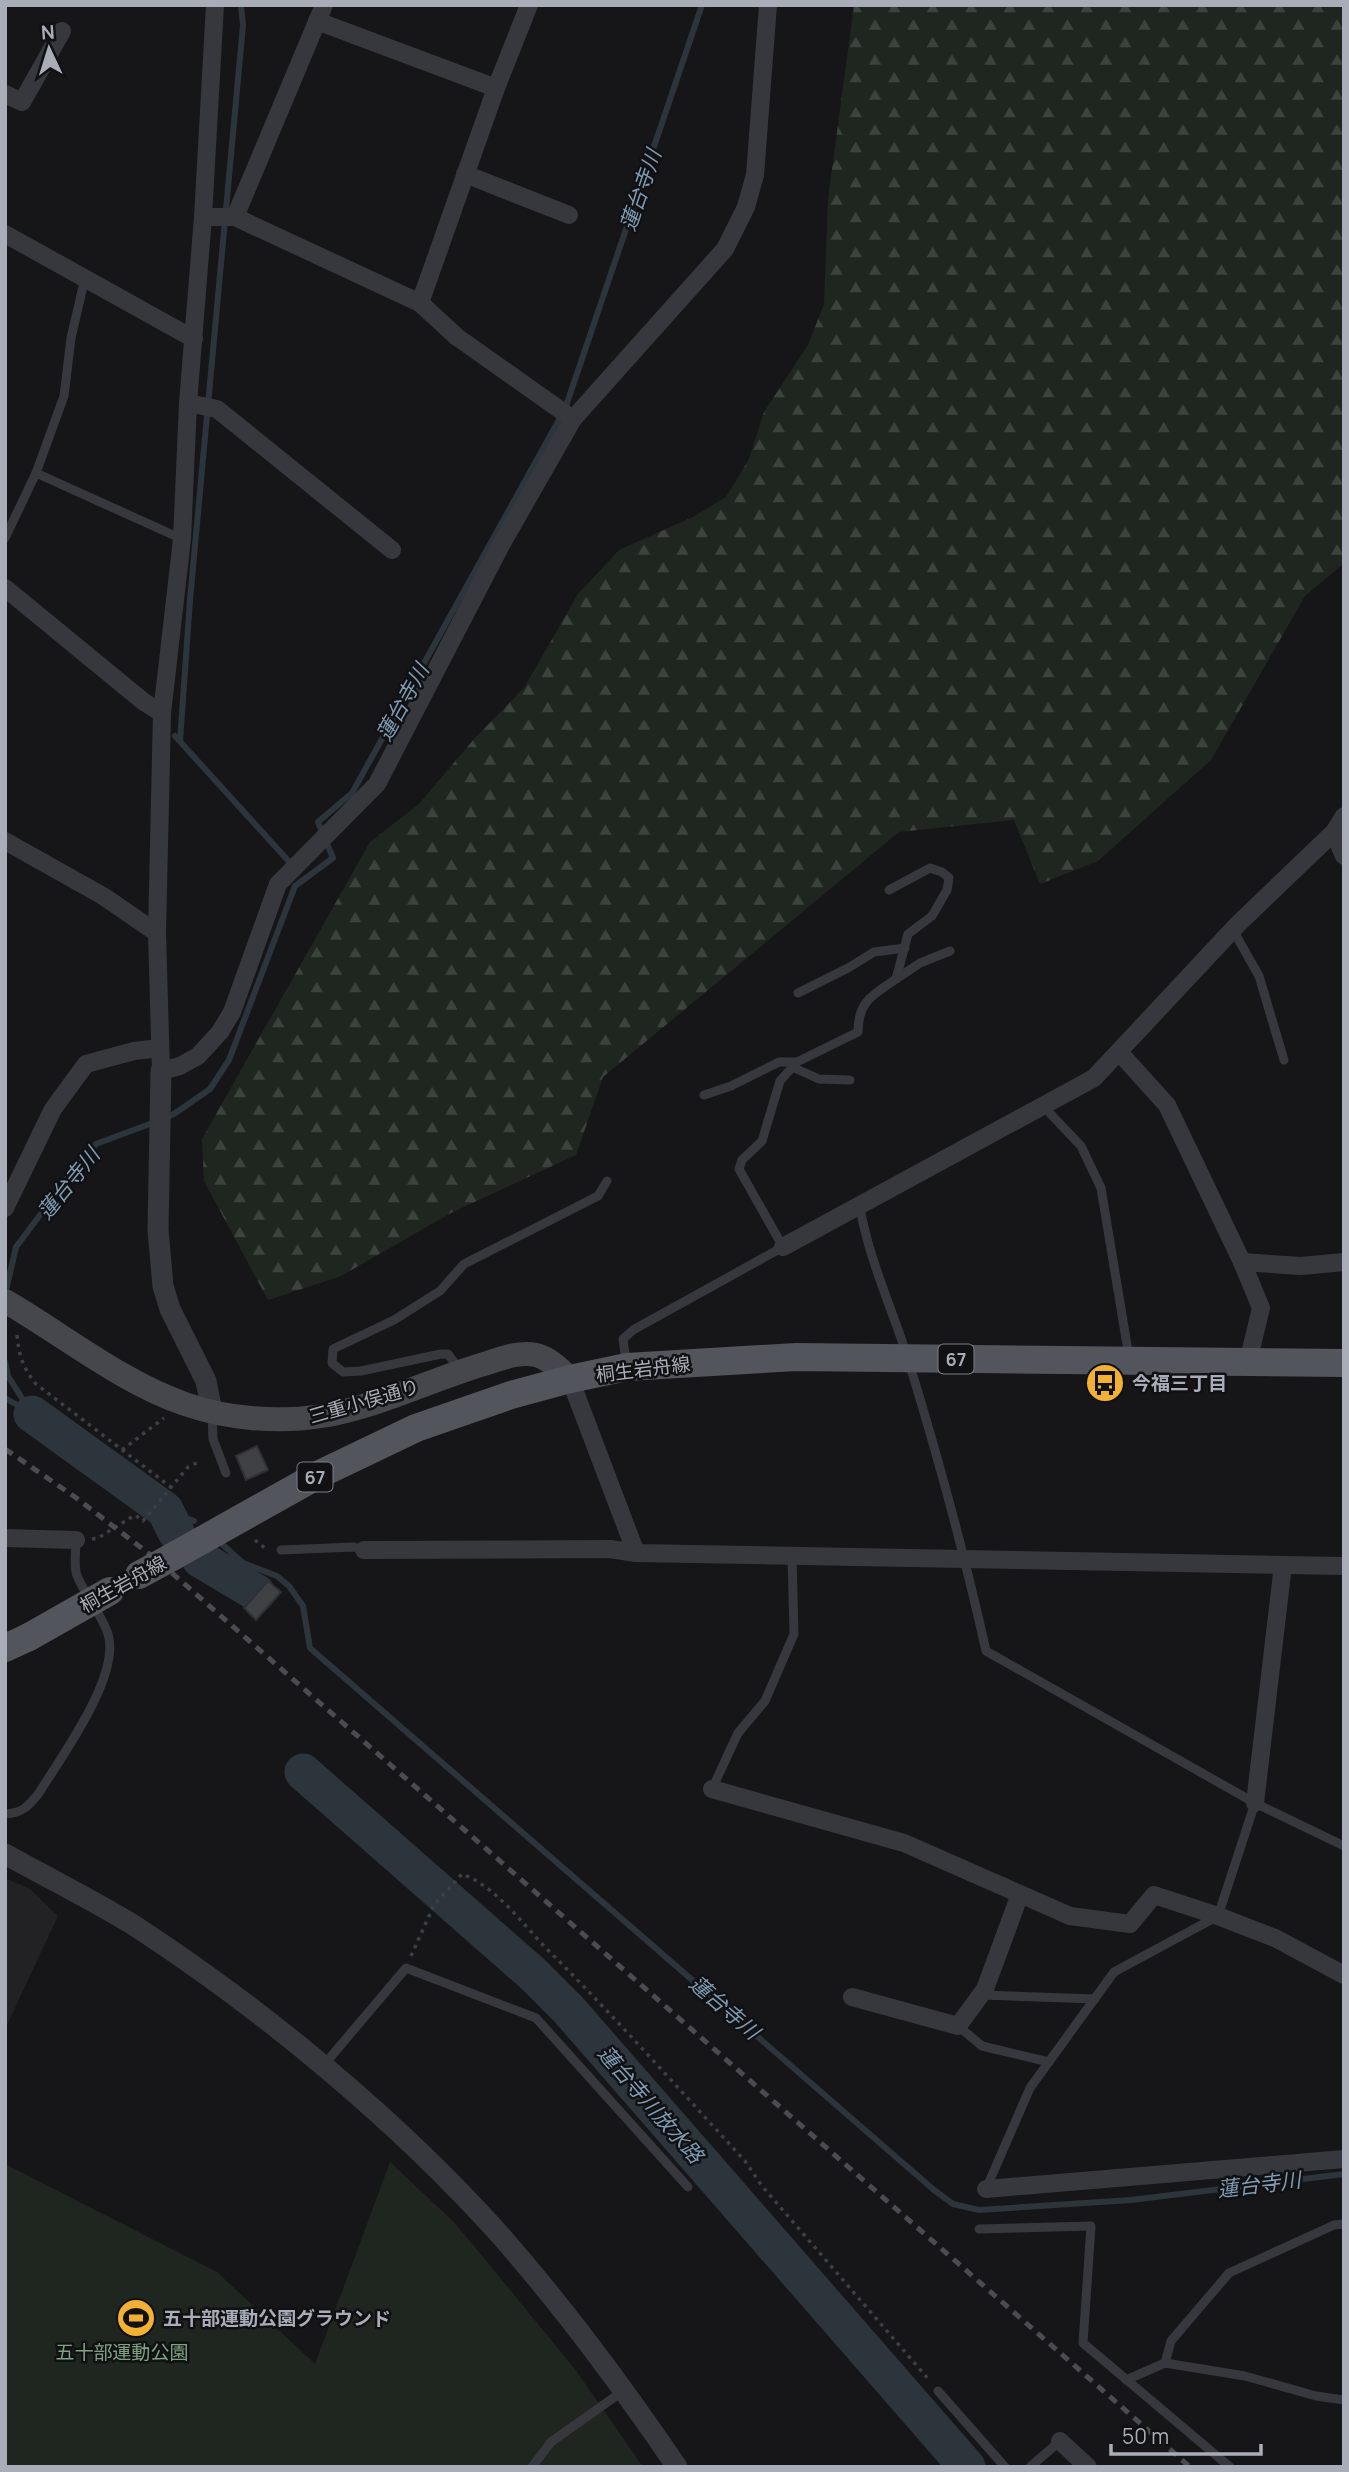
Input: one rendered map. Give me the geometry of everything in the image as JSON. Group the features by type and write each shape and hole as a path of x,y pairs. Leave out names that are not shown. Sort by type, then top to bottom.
{"main road":[{"name":"三重小俣通り","path":"14,1314 185,1404 243,1417 277,1419 326,1415 510,1356 542,1357 570,1379"},
{"name":"桐生岩舟線","path":"17,1643 320,1474 404,1433 465,1410 570,1379 627,1367 796,1357 1344,1363"}],"street":[{"path":"212,1411 206,1381 170,1309 163,1286 158,1230 161,1071 157,933 162,713 182,539 188,403 203,217 215,5"},
{"path":"420,303 496,88 529,5"},
{"path":"161,1071 180,1066 198,1056 220,1032 232,1012 278,884 377,784 501,545 573,419 725,249 746,207 755,175 768,5"},
{"path":"235,217 321,13 496,88"},
{"path":"5,94 22,103 62,31"},
{"path":"466,174 569,215"},
{"path":"203,217 235,217 420,303 457,337 573,419"},
{"path":"5,234 194,339"},
{"path":"188,403 217,409 392,550"},
{"path":"5,588 144,702 162,713"},
{"path":"783,1247 860,1208 1094,1079 1233,930 1334,832 1344,816"},
{"path":"1334,832 1344,856"},
{"path":"5,841 103,896 157,933"},
{"path":"5,1208 53,1109 86,1064 134,1051 160,1048"},
{"path":"1119,1052 1167,1105 1242,1262 1261,1308 1248,1362"},
{"path":"1242,1262 1301,1266 1344,1262"},
{"path":"570,1379 636,1553"},
{"path":"5,1538 76,1540"},
{"path":"364,1550 610,1549 636,1553 1344,1566"},
{"path":"1255,1803 1283,1565"},
{"path":"712,1789 904,1843 1070,1916 1130,1924 1154,1895 1275,1938 1344,1975"},
{"path":"5,1854 132,1925 251,2008 380,2115 444,2176 500,2235 579,2329 677,2467"},
{"path":"852,1997 958,2026 985,1989 1020,1894"},
{"path":"986,2189 1344,2159"},
{"path":"1060,2441 1088,2467"}],"lane":[{"path":"5,538 36,473 64,396 71,338 85,278"},
{"path":"36,473 182,539"},
{"path":"888,890 930,868 949,878 947,890 932,916 908,934 896,979"},
{"path":"1233,930 1259,975 1284,1060"},
{"path":"798,993 874,952 905,948"},
{"path":"627,1367 623,1339 633,1330 783,1247 739,1169 742,1160 762,1141 779,1081 794,1065 858,1032 858,1017 866,1001 920,963 950,951"},
{"path":"704,1095 731,1086 779,1062 794,1065 819,1079 850,1080"},
{"path":"1044,1107 1081,1146 1101,1188 1130,1362"},
{"path":"460,1371 448,1354 441,1354 361,1371 343,1372 332,1363 333,1349 394,1320 440,1291 464,1264 598,1196 607,1181"},
{"path":"860,1208 865,1237 908,1359 965,1559 986,1651 1255,1803 1344,1846"},
{"path":"212,1411 213,1439 226,1473"},
{"path":"5,1814 19,1813 39,1793 94,1703 108,1665 111,1648 109,1636 102,1618 76,1574 76,1540"},
{"path":"281,1550 354,1547 364,1550"},
{"path":"712,1789 738,1733 765,1701 794,1634 792,1556"},
{"path":"986,2189 1030,2088 1114,1972 1218,1916 1255,1803"},
{"path":"322,2067 406,1968 536,2018 688,2187"},
{"path":"980,1995 1095,1999"},
{"path":"958,2026 982,2046 1049,2062"},
{"path":"1165,2363 1171,2342 1229,2273 1334,2225 1344,2224"},
{"path":"979,2229 1091,2225 1083,2343 1230,2467"},
{"path":"1126,2380 1165,2363 1245,2376 1316,2396 1344,2400"},
{"path":"532,2467 551,2442 624,2390"},
{"path":"938,2391 1005,2467"},
{"path":"1030,2467 1060,2441"}],"path":[{"path":"14,1314 24,1369 36,1384 171,1490"},
{"path":"122,1450 169,1414"},
{"path":"76,1540 99,1538 135,1515 143,1521 188,1467 201,1461"},
{"path":"406,1968 434,1905 457,1878 462,1874 470,1876 495,1895 600,2002 745,2161 762,2186 938,2391"}],"shaded area":[{"path":"5,1878 30,1889 58,1916 5,2029"}],"green space":[{"path":"854,5 1344,5 1344,563 1305,596 1211,760 1098,861 1040,884 1014,820 899,832 603,1077 576,1155 451,1213 341,1276 268,1300 204,1181 202,1139 370,842 419,804 474,739 524,688 578,594 619,550 693,517 726,497 749,459 764,412 808,345 824,304 828,199"},
{"name":"五十部運動公園","path":"390,2162 455,2223 575,2369 643,2467 5,2467 5,2164 217,2272 315,2364"}],"building":[{"path":"257,1446 268,1470 246,1480 236,1456"},
{"path":"268,1581 281,1592 256,1620 244,1608"}],"waterway":[{"path":"180,741 190,600 243,25 241,5"},
{"name":"蓮台寺川","path":"165,1118 210,1089 229,1060 295,886 333,858 318,822 352,793 565,409 702,5"},
{"path":"175,736 294,867"},
{"name":"蓮台寺川","path":"5,1295 16,1247 96,1144 155,1122"},
{"name":"蓮台寺川","path":"5,1362 8,1376 32,1414"},
{"path":"5,1398 31,1413"},
{"name":"蓮台寺川","path":"32,1414 165,1510 176,1532"},
{"name":"蓮台寺川","path":"165,1510 194,1521"},
{"name":"蓮台寺川","path":"223,1545 243,1563 277,1576 289,1586 303,1606 310,1648 953,2204 979,2210 1131,2200 1344,2174"},
{"name":"蓮台寺川","path":"200,1559 257,1593"},
{"name":"蓮台寺川放水路","path":"303,1772 533,1974 568,2009 967,2467"}],"railway":[{"path":"5,1449 75,1497 156,1559 1190,2467"}],"place":[{"name":"今福三丁目","path":"1105,1383"},
{"name":"五十部運動公園グラウンド","path":"136,2318"}]}
